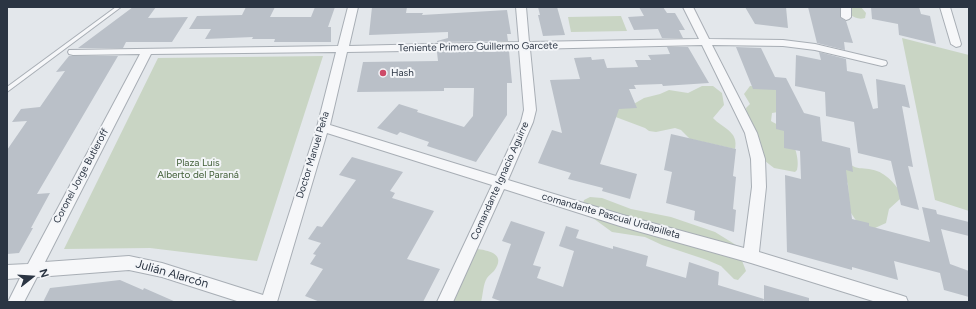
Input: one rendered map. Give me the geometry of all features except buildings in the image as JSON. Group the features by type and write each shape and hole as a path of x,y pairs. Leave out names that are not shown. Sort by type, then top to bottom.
{"street":[{"name":"Doctor Manuel Peña","path":"269,302 323,127 353,7"},
{"name":"Comandante Ignacio Aguirre","path":"445,302 527,122 530,110 526,46 521,7"},
{"path":"688,7 751,133 758,159 759,187 751,256"},
{"path":"846,7 846,17"},
{"path":"945,7 956,44"},
{"name":"Teniente Primero Guillermo Garcete","path":"73,52 342,49 705,42 783,43 815,47 882,63"},
{"name":"Coronel Jorge Butleroff","path":"16,302 147,51"},
{"name":"comandante Pascual Urdapilleta","path":"323,127 623,221 751,256 900,302"},
{"name":"Julián Alarcón","path":"7,272 129,262 162,270 263,302"}],"lane":[{"path":"7,90 119,7"}],"green space":[{"path":"842,7 861,7 866,13 865,18 861,19 855,17 849,14"},
{"path":"621,16 627,31 571,32 568,17"},
{"path":"902,38 969,55 969,211 935,200"},
{"name":"Plaza Luis Alberto del Paraná","path":"323,56 257,261 150,248 64,249 158,58"},
{"path":"702,86 713,86 722,93 724,105 713,118 729,130 735,138 735,149 690,139 681,130 675,128 656,132 649,131 645,128 613,116 615,109 632,105 644,98 669,90 688,93"},
{"path":"750,86 777,87 778,112 772,113 771,121 785,130 792,140 798,161 797,170 795,172 774,168 765,161 747,117 746,108 750,104 744,94"},
{"path":"851,165 857,168 880,172 892,181 902,194 900,199 889,209 886,223 875,228 867,228 857,222 849,210 848,184 842,168"},
{"path":"590,197 602,198 631,209 671,217 715,232 736,245 746,271 738,280 734,279 721,266 707,260 662,245 645,237 612,232 586,213 583,203 584,200"},
{"path":"478,249 488,251 498,258 497,266 486,280 481,302 448,302 474,250"}],"place":[{"name":"Hash","path":"383,73"}]}
